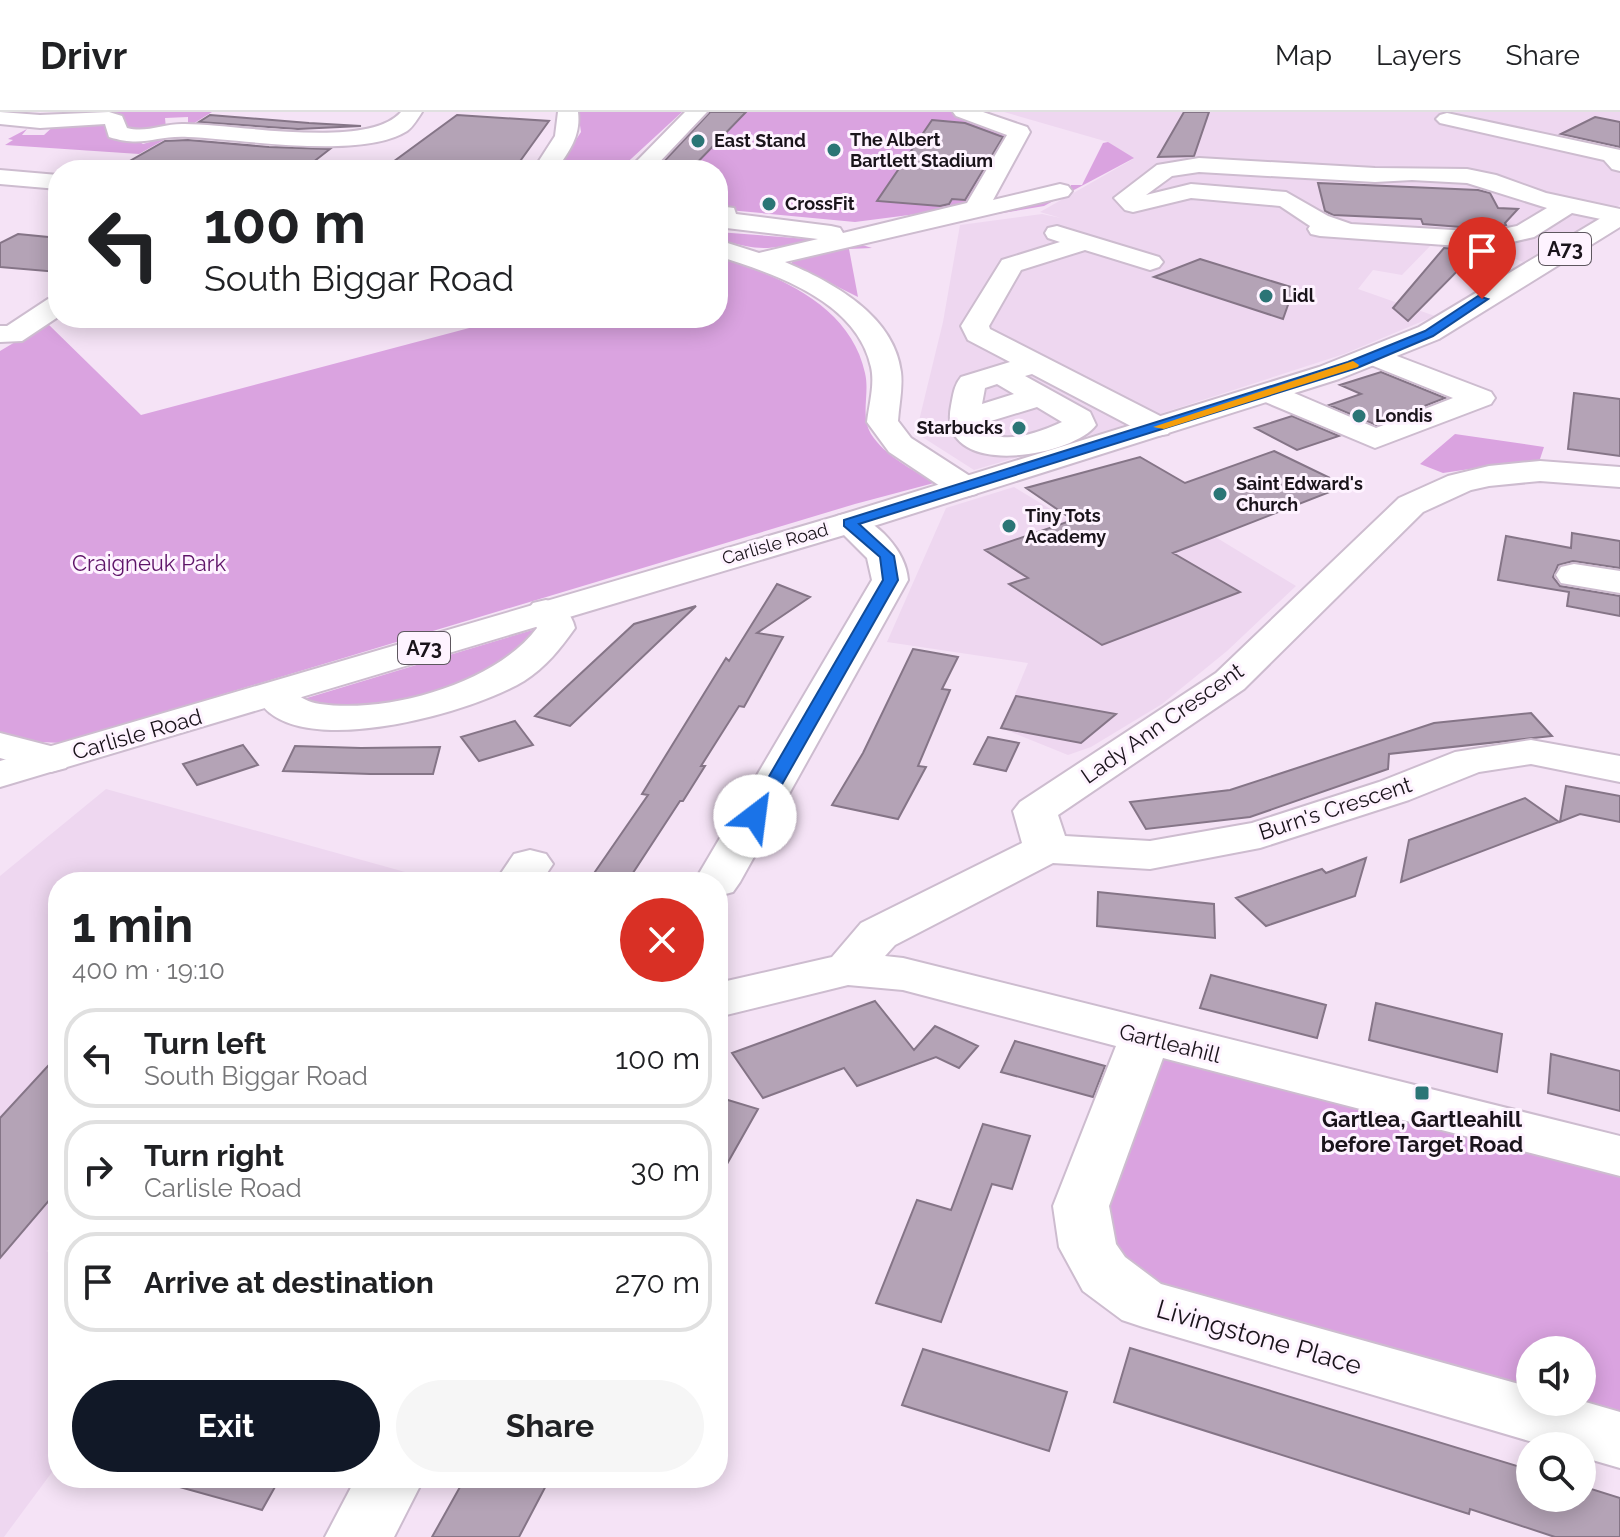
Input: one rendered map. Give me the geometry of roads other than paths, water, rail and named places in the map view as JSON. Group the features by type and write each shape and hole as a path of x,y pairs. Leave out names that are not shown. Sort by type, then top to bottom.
{"street":[{"path":"0,118 41,126 82,113 109,117 115,120 117,132 146,139 179,125 310,140 343,139 383,131 408,120 412,112"},
{"path":"551,160 571,127 568,112"},
{"path":"649,160 697,112"},
{"path":"963,112 1019,132 976,208"},
{"path":"1447,119 1612,155 1620,164"},
{"path":"278,160 310,140"},
{"path":"1177,218 1147,212 1126,198 1165,170 1199,165 1375,175 1412,173 1467,176 1568,205 1620,216"},
{"path":"0,177 48,181"},
{"path":"758,261 976,208 984,209 1060,191"},
{"path":"1133,205 1191,191 1286,199 1319,221 1349,231"},
{"path":"1291,227 1487,240 1525,232 1568,205"},
{"name":"Carlisle Road","path":"0,774 849,523 1376,357 1429,333 1620,216"},
{"path":"728,221 824,231 886,247"},
{"path":"1039,227 1150,262"},
{"path":"1084,241 1057,253 1011,265 975,326 978,334 1157,427"},
{"path":"728,251 758,261 841,302 863,322 879,344 887,368 882,422 900,445 964,487"},
{"path":"6,334 48,311"},
{"path":"1269,393 1375,439 1480,398 1376,357"},
{"path":"1000,374 1079,419 1080,425 1004,448 982,444 965,431 964,419 971,383 1000,374 1033,364"},
{"path":"964,419 1040,396"},
{"name":"Lady Ann Crescent","path":"1046,849 1035,811 1230,681 1411,505 1460,483 1489,476 1540,471 1609,475"},
{"path":"723,872 890,580 887,556 849,523"},
{"path":"1574,575 1620,582"},
{"path":"274,694 286,706 315,716 379,714 440,703 490,684 541,653 556,628 554,619 546,611"},
{"path":"0,745 51,759"},
{"name":"Burn's Crescent","path":"1046,849 1150,855 1260,835 1394,791 1470,761 1531,752 1620,769"},
{"path":"848,969 878,934 1046,849"},
{"name":"Gartleahill","path":"728,998 848,969 903,974 1620,1156"},
{"name":"Livingstone Place","path":"1145,1037 1081,1206 1088,1247 1104,1274 1143,1303 1620,1440"},
{"path":"359,1537 386,1488"}],"place":[{"name":"East Stand","path":"698,141"},
{"name":"The Albert Bartlett Stadium","path":"834,150"},
{"name":"CrossFit","path":"769,204"},
{"name":"Lidl","path":"1266,296"},
{"name":"Londis","path":"1359,416"},
{"name":"Starbucks","path":"1019,428"},
{"name":"Saint Edward's Church","path":"1220,494"},
{"name":"Tiny Tots Academy","path":"1009,526"},
{"name":"Gartlea, Gartleahill before Target Road","path":"1422,1093"}],"park label":[{"name":"Craigneuk Park","path":"149,563"}]}
